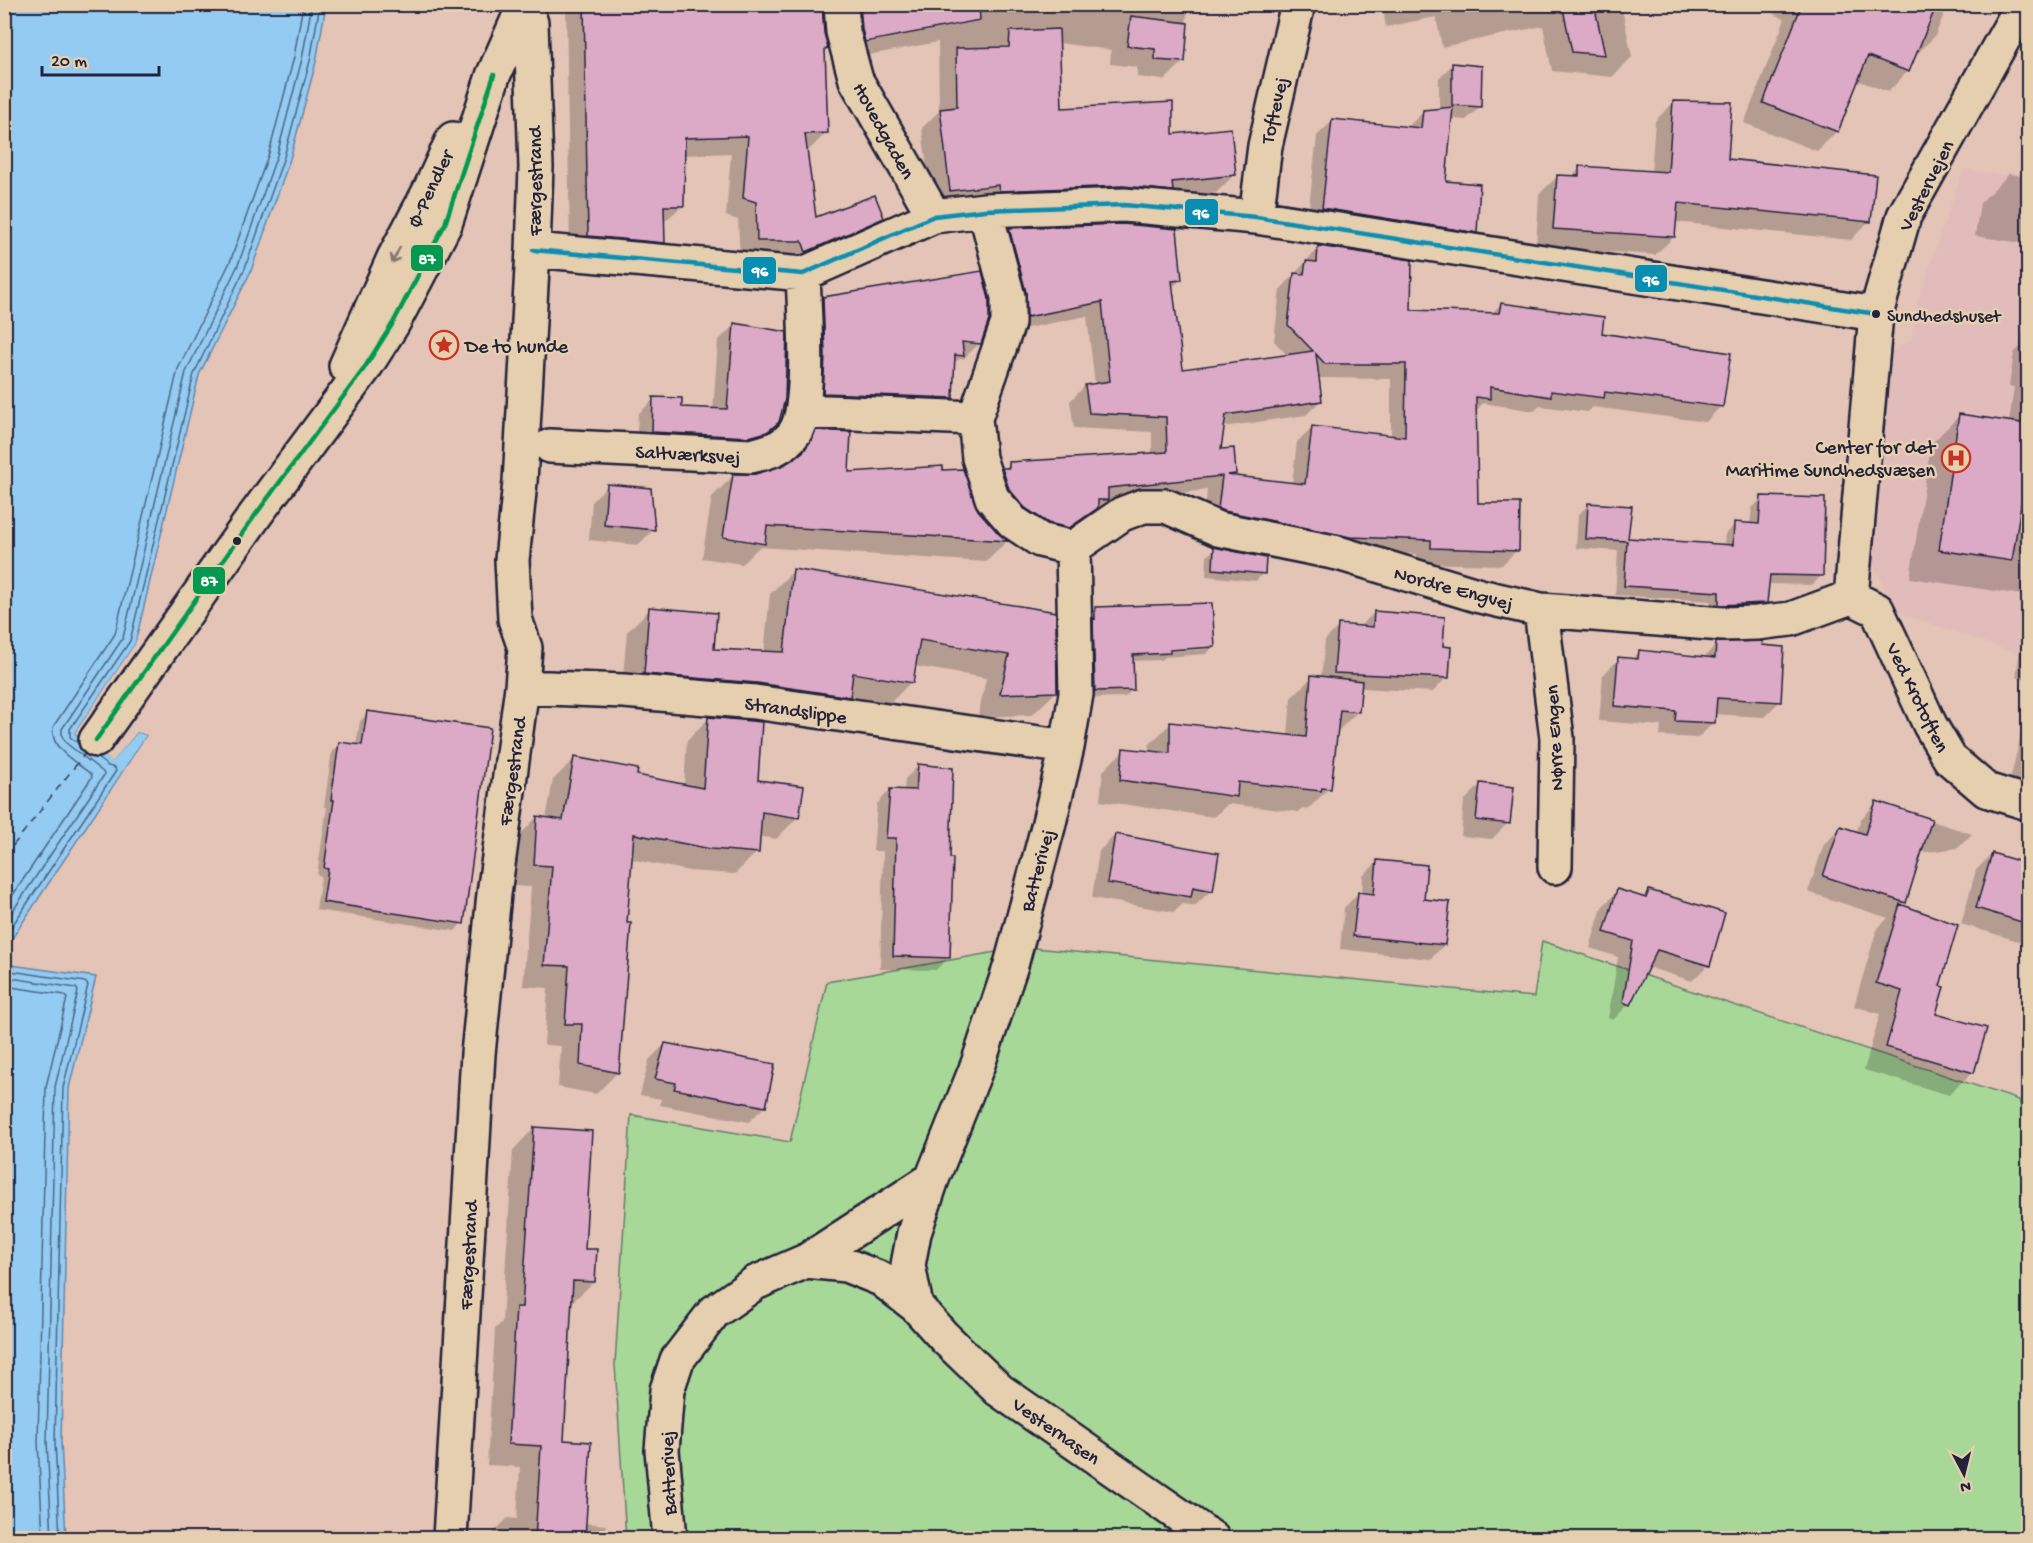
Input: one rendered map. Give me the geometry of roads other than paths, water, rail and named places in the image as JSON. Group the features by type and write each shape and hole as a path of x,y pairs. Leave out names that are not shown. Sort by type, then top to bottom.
{"street":[{"name":"Hovedgaden","path":"841,4 843,32 856,80 934,216"},
{"name":"Toftevej","path":"1256,217 1265,146 1298,4"},
{"name":"Vestervejen","path":"1851,597 1876,314 1904,216 2023,4"},
{"path":"96,740 263,504 363,370 393,323 445,224 493,76 525,5"},
{"name":"Færgestrand","path":"450,1539 483,992 525,648 515,619 512,560 520,482 536,167 531,23 525,5"},
{"path":"533,250 803,274 934,216 985,210 1124,206 1256,217 1876,314"},
{"path":"985,210 1008,297 1008,322 975,418 979,458 992,498 1014,522 1040,540 1073,548"},
{"name":"Saltværksvej","path":"550,446 751,456 774,451 795,432 803,411 806,344 803,274"},
{"path":"803,411 975,418"},
{"name":"Nordre Engvej","path":"1073,548 1122,514 1143,506 1166,506 1218,529 1338,554 1480,596 1541,610 1723,624 1757,623 1791,619 1851,597"},
{"name":"Batterivej","path":"916,1306 908,1265 914,1233 932,1179 978,1064 1011,965 1067,747 1076,694 1073,548"},
{"name":"Ved Krotoften","path":"1851,597 1877,610 1930,725 1950,759 1986,790 2028,803"},
{"name":"Nørre Engen","path":"1541,610 1557,738 1556,867"},
{"name":"Strandslippe","path":"522,687 624,691 755,702 1067,747"},
{"name":"Batterivej","path":"670,1539 662,1450 668,1390 677,1359 714,1312 754,1283 806,1261 932,1179"},
{"name":"Batterivej","path":"806,1261 846,1265 881,1279 916,1306"},
{"name":"Vesternasen","path":"916,1306 944,1337 999,1390 1212,1539"}],"water":[{"path":"5,5 326,5 316,62 290,159 251,271 199,375 135,644 75,733 112,761 137,732 147,735 5,949"},
{"path":"4,964 96,977 69,1088 61,1442 66,1538 5,1538"}],"place":[{"name":"Sundhedshuset","path":"1876,314"},
{"name":"De to hunde","path":"444,345"},
{"name":"Center for det Maritime Sundhedsvæsen","path":"1956,458"}]}
